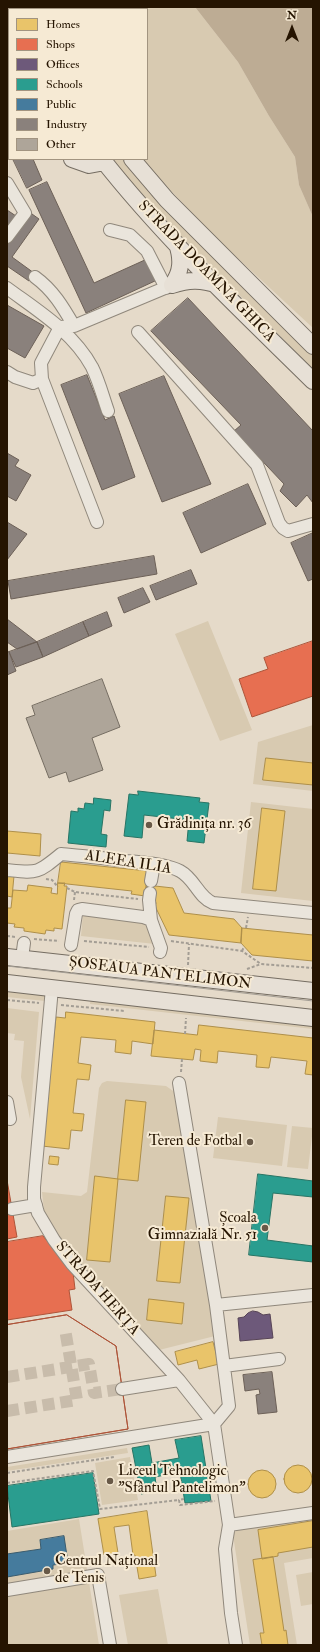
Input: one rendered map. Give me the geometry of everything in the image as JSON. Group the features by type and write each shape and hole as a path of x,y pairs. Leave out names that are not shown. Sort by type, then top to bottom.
{"main road":[{"path":"75,160 89,165 104,160"},
{"name":"STRADA DOAMNA GHICA","path":"104,160 150,216 313,382"},
{"name":"STRADA DOAMNA GHICA","path":"133,160 167,200 313,346"},
{"path":"169,286 178,278 180,268 180,252 177,244"},
{"path":"169,286 200,280 217,285"},
{"name":"ȘOSEAUA PANTELIMON","path":"17,952 313,991"},
{"name":"ȘOSEAUA PANTELIMON","path":"7,983 51,996 313,1018"}],"street":[{"path":"7,183 25,213 7,237"},
{"path":"60,327 74,326 169,286 148,251 130,235 110,230"},
{"path":"35,277 44,284 59,302 74,326"},
{"path":"7,288 60,327 80,349 93,368 108,411"},
{"path":"60,327 41,363 42,379 96,522"},
{"path":"138,332 256,465 279,523 283,528 288,531 313,524"},
{"path":"7,372 15,377 33,383 42,379"},
{"name":"ALEEA ILIA","path":"7,870 32,872 44,867 61,854 154,864 180,871 191,880 200,894 208,901 213,903 313,914"},
{"path":"154,864 147,891 151,920 163,947"},
{"path":"71,943 78,910 143,917 151,920"},
{"name":"STRADA HERȚA","path":"51,996 34,1187 36,1205 42,1220 54,1240 72,1264 179,1380 214,1424"},
{"path":"7,1457 214,1424 229,1406 216,1305 180,1083"},
{"path":"7,1102 10,1118"},
{"path":"12,1209 36,1205"},
{"path":"216,1305 313,1295"},
{"path":"224,1366 279,1359"},
{"path":"122,1388 179,1380"},
{"path":"214,1424 229,1525 225,1549 231,1613 236,1645"},
{"path":"229,1525 313,1513"},
{"path":"7,1590 98,1575 110,1645"}],"path":[{"path":"67,888 75,892 147,891"},
{"path":"246,928 248,912"},
{"path":"71,943 82,940 163,947 189,944 242,951 261,964 313,968"},
{"path":"188,967 189,944"},
{"path":"242,951 244,947"},
{"path":"7,1000 51,996"},
{"path":"185,1034 186,1018"},
{"path":"7,1473 114,1457"},
{"path":"7,1483 93,1471 100,1509 184,1499"},
{"path":"179,1500 180,1505 216,1501"}],"shaded area":[{"path":"195,7 238,62 269,116 295,157 299,185 313,217 313,328 216,238 142,160 148,160 148,8 98,8"},
{"path":"195,7 313,7 313,217 299,185 295,157 269,116 238,62"},
{"path":"112,160 126,160 244,287 313,355 313,369 147,202"},
{"path":"208,621 252,730 220,741 175,634"},
{"path":"313,725 313,791 253,784 258,742"},
{"path":"251,802 313,809 313,901 241,893"},
{"path":"83,914 147,921 155,944 81,936"},
{"path":"7,987 47,991 45,1001 7,997"},
{"path":"91,996 313,1020 313,1029 90,1004"},
{"path":"7,1008 39,1012 30,1119 21,1077 24,1041 14,1040 15,1034 7,1033"},
{"path":"107,1081 166,1086 176,1093 215,1336 159,1350 59,1240 44,1211 42,1192 81,1196 87,1192 99,1088 102,1083"},
{"name":"Teren de Fotbal","path":"218,1117 287,1125 282,1166 213,1158"},
{"path":"292,1126 313,1128 308,1169 287,1167"},
{"path":"127,1448 128,1453 7,1471 7,1467"},
{"path":"130,1457 138,1500 102,1505 95,1463"},
{"path":"313,1517 313,1558 284,1563 297,1645 250,1645 233,1535 237,1529"},
{"name":"Centrul Național de Tenis","path":"79,1519 99,1645 7,1645 7,1531"},
{"path":"313,1572 313,1604 301,1606 296,1575"},
{"path":"158,1589 168,1645 128,1645 119,1595"}],"building: Homes":[{"path":"266,758 313,763 313,785 263,780"},
{"path":"262,808 285,811 276,891 253,889"},
{"path":"7,831 41,834 40,856 7,853"},
{"path":"61,862 148,871 145,896 131,894 132,891 58,883"},
{"path":"7,875 14,876 12,897 7,896"},
{"path":"147,881 156,882 155,886 173,888 184,913 234,919 242,928 241,943 169,935 155,906 156,903 146,892"},
{"path":"58,883 65,883 64,886 67,886 62,929 54,928 54,931 46,930 45,934 24,931 24,928 14,927 15,924 7,923 7,908 11,908 13,890 27,891 28,885 52,888 51,893 57,894"},
{"path":"242,928 313,935 313,961 252,955 241,943"},
{"path":"66,1012 155,1022 153,1044 132,1041 131,1054 115,1052 116,1040 81,1037 78,1063 91,1065 89,1080 77,1079 73,1113 84,1114 82,1131 71,1130 69,1149 42,1146 56,1017 65,1018"},
{"path":"199,1025 313,1038 313,1075 305,1074 307,1061 271,1057 269,1068 256,1067 257,1055 218,1051 217,1063 200,1061 201,1050 195,1049 193,1060 151,1056 154,1030 197,1035"},
{"path":"126,1100 146,1102 138,1181 118,1179"},
{"path":"50,1156 59,1157 58,1165 49,1164"},
{"path":"95,1176 118,1179 110,1262 87,1260"},
{"path":"166,1196 189,1198 180,1283 157,1281"},
{"path":"149,1299 184,1303 182,1324 147,1320"},
{"path":"213,1342 219,1364 199,1369 197,1360 178,1365 175,1352"},
{"path":"298,1465 308,1469 312,1479 308,1489 298,1493 288,1489 284,1479 288,1469"},
{"path":"262,1470 272,1474 276,1484 272,1494 262,1498 252,1494 248,1484 252,1474"},
{"path":"147,1511 156,1576 139,1579 135,1555 133,1555 129,1525 114,1527 118,1553 104,1555 98,1519"},
{"path":"313,1521 313,1547 278,1553 278,1556 262,1559 258,1530"},
{"path":"273,1557 284,1631 286,1630 288,1645 262,1645 260,1633 264,1633 253,1560"}],"building: Shops":[{"path":"313,641 313,696 252,717 239,679 268,669 264,658"},
{"path":"7,1180 17,1237 7,1239"},
{"path":"43,1236 73,1272 75,1289 69,1290 72,1310 7,1320 7,1242"},
{"path":"67,1315 116,1346 128,1429 7,1449 7,1325"},
{"path":"67,1315 116,1346 128,1429 7,1449 7,1325"}],"building: Offices":[{"path":"253,1311 263,1315 270,1314 273,1338 240,1341 238,1318 244,1317"}],"building: Schools":[{"name":"Grădinița nr. 36","path":"138,791 200,798 199,802 209,803 204,843 187,841 189,820 144,815 142,838 124,836 129,794 138,795"},
{"path":"94,798 111,800 110,811 104,810 101,834 107,835 106,847 68,843 71,811 78,812 78,808 84,809 85,803 93,804"},
{"path":"258,1174 313,1181 313,1197 273,1193 267,1240 313,1246 313,1262 249,1255"},
{"path":"201,1436 211,1501 185,1503 180,1472 155,1477 157,1491 141,1494 132,1448 149,1445 152,1463 179,1458 175,1440"},
{"path":"93,1473 99,1514 12,1527 7,1486"}],"building: Public":[{"path":"64,1536 68,1563 53,1565 53,1569 7,1577 7,1554 41,1549 40,1540"}],"building: Industry":[{"path":"7,98 8,126 7,127"},
{"path":"13,160 33,160 42,180 27,188"},
{"path":"47,182 94,283 147,259 157,280 86,313 29,190"},
{"path":"7,210 16,216 7,228"},
{"path":"32,214 39,219 12,257 34,273 29,281 7,266 7,246"},
{"path":"188,298 313,431 313,503 307,495 296,507 280,491 284,484 234,431 241,425 151,331"},
{"path":"7,305 44,326 25,358 7,348"},
{"path":"87,375 105,420 114,416 135,477 102,490 61,385"},
{"path":"164,376 211,484 162,502 119,394"},
{"path":"7,453 19,460 15,466 31,475 16,501 7,496"},
{"path":"248,484 266,524 201,553 183,513"},
{"path":"7,522 27,534 7,560"},
{"path":"313,533 313,579 308,581 291,543"},
{"path":"154,556 157,574 11,599 8,581"},
{"path":"191,570 197,584 156,600 150,586"},
{"path":"143,588 150,602 124,613 118,598"},
{"path":"107,612 112,626 89,636 83,622"},
{"path":"7,619 37,642 17,649 7,642"},
{"path":"83,622 89,636 43,657 37,642"},
{"path":"37,642 43,657 16,667 9,652"},
{"path":"9,652 16,671 7,675 7,653"},
{"path":"272,1372 277,1412 258,1414 256,1395 260,1394 259,1389 245,1391 243,1375"}],"building: Other":[{"path":"102,679 120,727 92,738 103,770 69,782 66,772 49,778 26,718 35,715 32,706"}],"tunnel":[{"path":"7,1411 77,1400 65,1329"},
{"path":"7,1377 89,1364 94,1393 122,1389"}],"tram line":[{"path":"7,966 313,1001"}],"place":[{"name":"Grădinița nr. 36","path":"149,825"},
{"name":"Teren de Fotbal","path":"250,1142"},
{"name":"Școala Gimnazială Nr. 51","path":"265,1228"},
{"name":"Liceul Tehnologic \"Sfântul Pantelimon\"","path":"110,1481"},
{"name":"Centrul Național de Tenis","path":"47,1571"}]}
